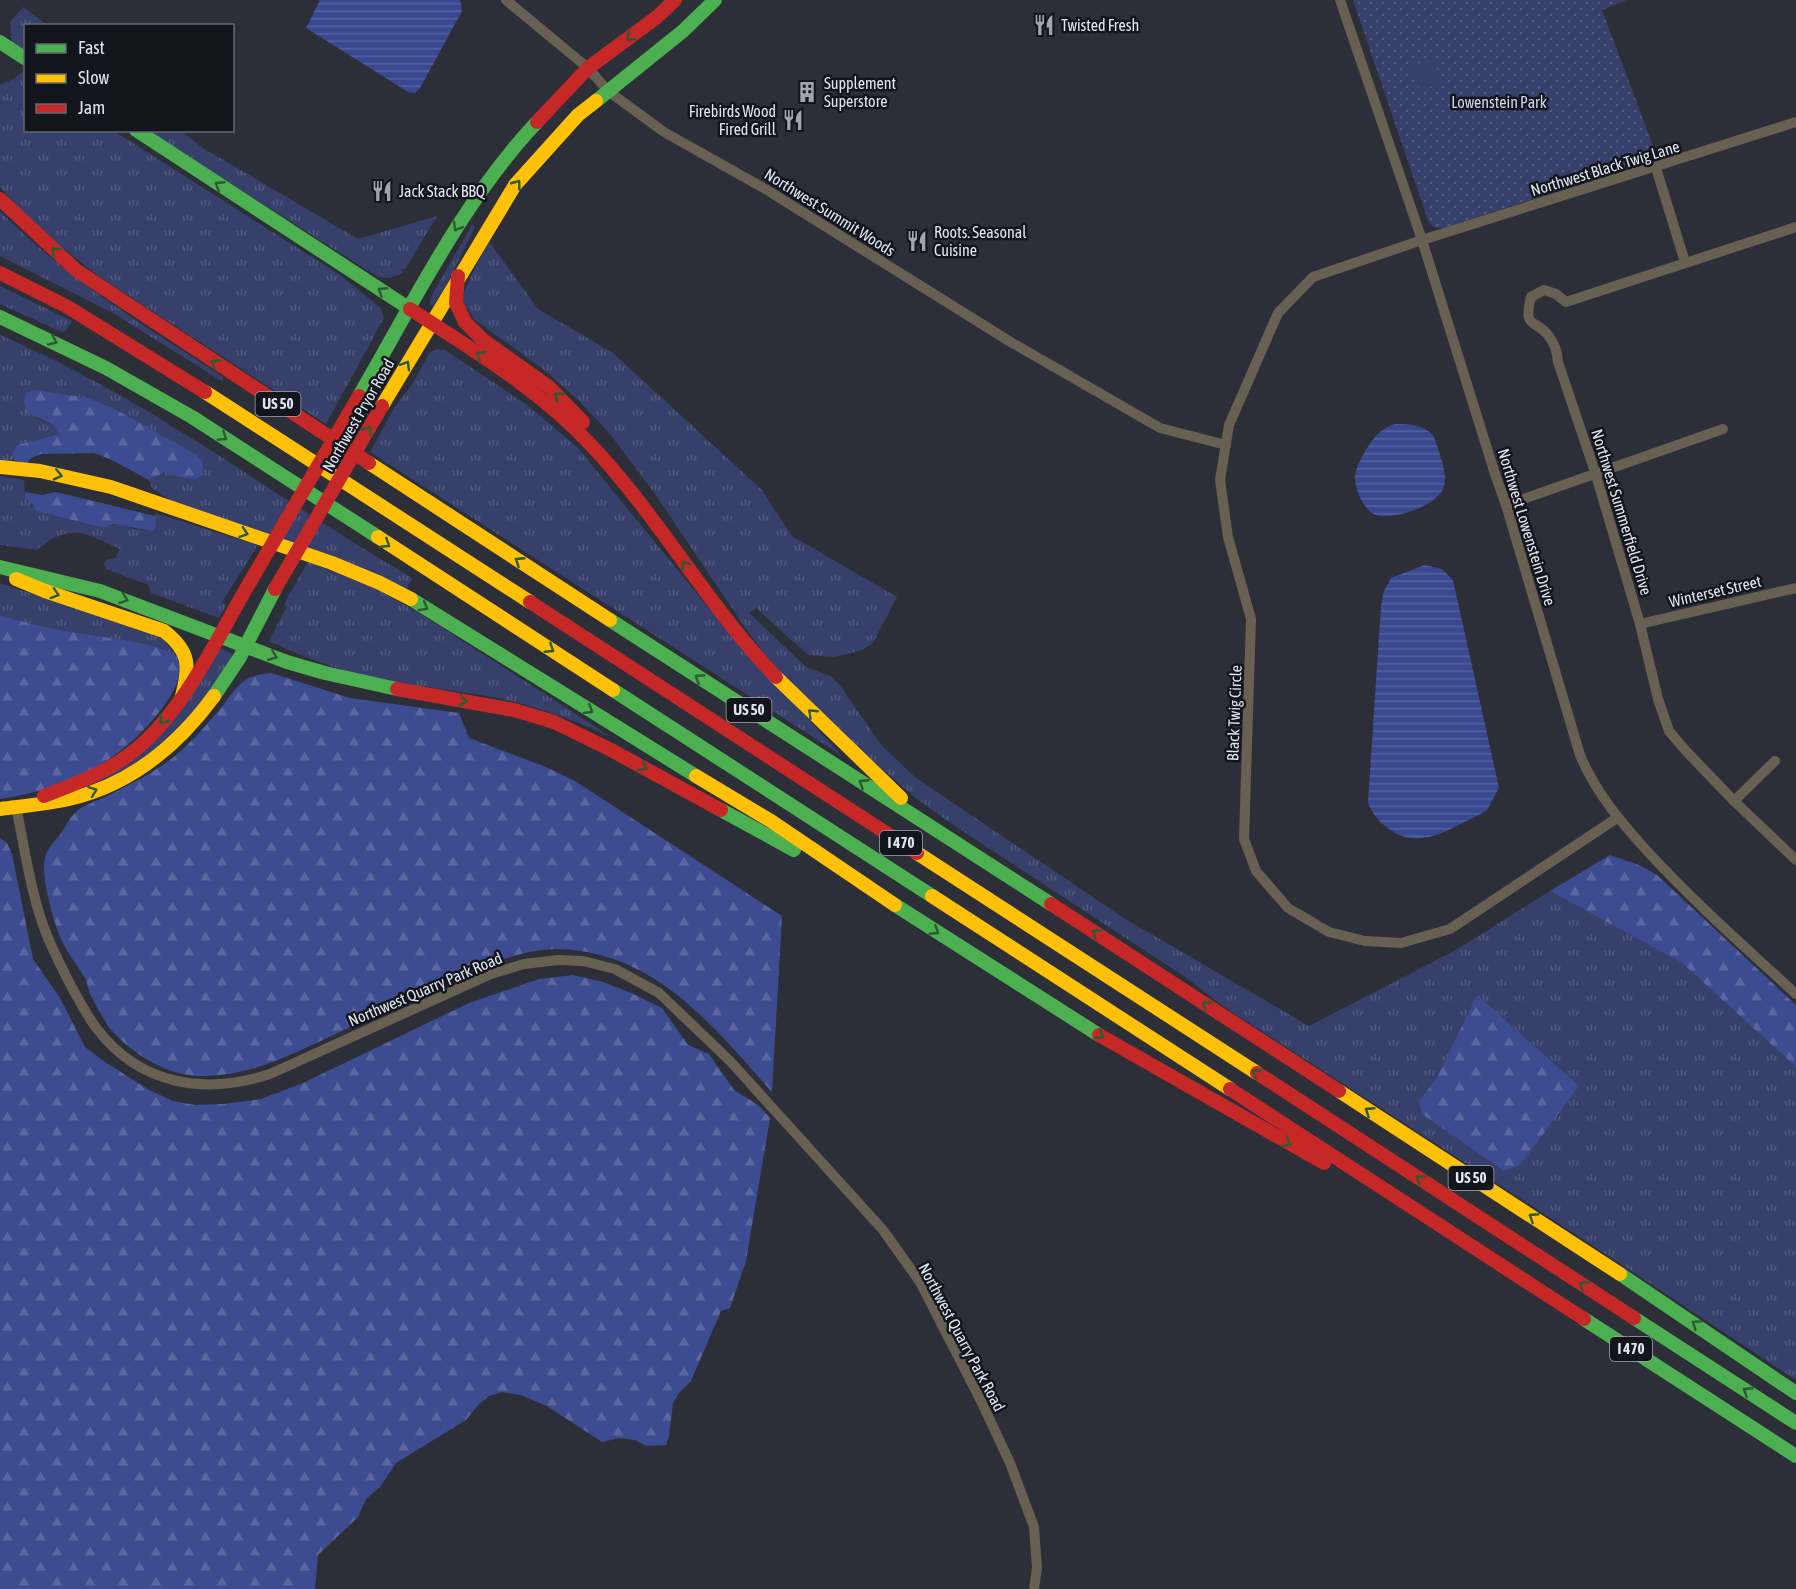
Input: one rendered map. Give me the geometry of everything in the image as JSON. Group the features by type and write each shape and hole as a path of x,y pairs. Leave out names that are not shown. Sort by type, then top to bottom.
{"main road":[{"name":"Northwest Pryor Road","path":"16,807 99,774 135,750 155,730 182,696 461,221 487,183 521,139 588,68 657,17 675,0"},
{"name":"Northwest Pryor Road","path":"0,809 83,794 130,775 178,739 201,716 221,690 247,646 275,589 458,276 515,185 578,115 683,31 715,0"},
{"path":"0,42 24,58"},
{"path":"139,132 515,378 567,421 614,471 723,617 776,677 930,826"},
{"name":"US 50","path":"0,199 76,270 167,332 1673,1309 1796,1393"},
{"name":"I 470","path":"0,273 66,306 163,364 1796,1423"},
{"path":"458,276 456,298 462,317 483,338 566,402 621,468 657,526"},
{"name":"I 470","path":"0,317 106,368 192,417 1796,1456"},
{"path":"0,467 40,471 111,487 332,563 380,583 424,606 593,713 771,821 885,899 1137,1058 1466,1242"},
{"path":"0,567 100,591 219,634 287,662 325,673 385,687 514,710 554,722 611,750 885,899"},
{"path":"0,573 173,636 181,644 188,664 182,696"}],"street":[{"name":"Northwest Summit Woods","path":"506,0 588,68 609,91 664,132 767,190 1009,341 1152,424 1226,445"},
{"name":"Northwest Lowenstein Drive","path":"1340,0 1422,240 1506,505 1580,755 1590,779 1617,818 1672,879 1796,994"},
{"name":"Northwest Black Twig Lane","path":"1422,240 1796,122"},
{"path":"1656,168 1684,262"},
{"name":"Northwest Summerfield Drive","path":"1796,226 1566,302 1556,294 1544,290 1531,297 1527,312 1532,324 1547,333 1556,348 1558,362 1595,472 1640,624 1658,699 1670,731 1734,801 1796,860"},
{"name":"Black Twig Circle","path":"1422,240 1312,277 1278,313 1229,425 1220,480 1228,537 1251,619 1244,839 1256,871 1288,908 1329,932 1365,940 1401,943 1450,928 1617,818"},
{"path":"1506,505 1723,429"},
{"name":"Winterset Street","path":"1640,624 1796,588"},
{"path":"1734,801 1775,761"},
{"name":"Northwest Quarry Park Road","path":"16,807 41,919 57,959 77,996 97,1028 117,1051 136,1065 162,1077 204,1085 230,1084 253,1079 281,1069 491,974 525,964 558,960 583,962 615,969 659,993 730,1061 883,1230 920,1282 1010,1463 1034,1527 1037,1568 1034,1589"}],"green space":[{"name":"Lowenstein Park","path":"1353,0 1627,0 1602,10 1658,159 1443,228 1434,227 1428,220"},
{"path":"23,7 46,24 24,24 24,51 12,43 10,22"},
{"path":"1433,58 1442,83 1420,91 1411,66"},
{"path":"22,72 24,73 24,132 116,132 340,275 381,308 384,318 326,424 100,277 48,235 0,187 0,85"},
{"path":"150,132 182,132 203,148 358,239 437,216 405,269 401,269 403,273 390,278 378,277"},
{"path":"0,211 25,236 79,280 223,377 223,382 113,313 0,256"},
{"path":"472,225 475,227 450,278 433,306 429,304 433,293"},
{"path":"488,240 538,309 613,353 762,490 792,536 897,597 873,643 862,650 835,657 808,655 756,608 749,613 806,667 830,676 839,684 882,746 915,777 1122,917 1309,1026 1456,950 1550,891 1682,963 1796,1067 1796,1380 1223,1006 1185,977 949,822 917,799 823,718 766,656 653,491 610,434 547,372 475,320 463,302 464,292"},
{"path":"0,286 72,321 64,333 0,304"},
{"path":"0,335 55,360 107,388 210,450 412,578 406,590 175,503 152,488 149,480 165,472 183,478 203,462 196,454 113,408 88,398 35,418 53,425 60,434 17,445 14,460 0,462"},
{"path":"444,349 527,405 577,447 721,623 841,755 370,452 394,408 411,386 430,352"},
{"path":"34,390 88,398 113,408 196,454 203,462 200,477 187,478 165,472 149,480 94,453 41,454 31,458 27,464 14,460 12,453 17,445 59,434 53,425 26,412 24,401 26,393"},
{"path":"0,476 24,480 25,498 33,504 36,511 104,528 120,525 144,530 156,526 155,513 258,545 222,602 226,605 219,618 151,593 148,585 106,569 104,563 108,559 115,558 120,549 97,538 69,533 49,541 37,550 0,545"},
{"path":"25,492 42,495 56,492 155,516 156,526 152,531 114,524 104,528 36,511 33,504 25,498"},
{"path":"308,562 373,587 421,614 611,737 570,720 498,698 374,678 344,670 271,642 269,640 287,606 284,607 287,598"},
{"path":"0,583 161,637 178,657 145,644 55,629 0,615"},
{"path":"0,615 55,629 137,642 162,649 178,657 179,671 176,684 163,707 147,726 111,758 70,780 48,788 0,799"},
{"path":"221,648 233,655 207,700 161,748 120,773 74,791 171,722"},
{"path":"271,673 350,698 459,713 469,738 546,767 575,781 782,916 772,1092 704,1018 679,996 653,978 624,963 592,953 557,949 524,953 493,963 291,1054 238,1072 201,1076 177,1073 154,1063 132,1049 111,1029 101,1015 85,978 62,941 46,887 44,865 46,854 77,811 167,762 193,739 243,682 255,676"},
{"path":"0,838 7,843 12,854 33,959 60,998 85,1047 149,1090 173,1101 195,1105 261,1099 303,1083 469,1003 539,979 573,975 603,982 662,1008 688,1045 709,1054 734,1090 758,1105 770,1118 746,1261 730,1308 721,1311 691,1381 673,1403 666,1445 646,1446 635,1440 619,1438 602,1442 547,1406 521,1395 502,1392 489,1396 466,1420 396,1463 380,1487 366,1499 358,1517 318,1555 315,1589 0,1589"},
{"path":"1610,855 1639,865 1657,875 1796,1005 1796,1067 1682,963 1550,891"},
{"path":"1477,995 1579,1086 1520,1165 1504,1171 1422,1114 1419,1101 1437,1078"}],"shaded area":[{"path":"320,0 460,0 462,11 420,88 415,93 408,92 306,28"},
{"path":"1396,424 1412,425 1431,433 1444,468 1444,486 1434,500 1415,510 1394,515 1376,515 1361,499 1356,487 1356,473 1363,455 1373,440 1385,428"},
{"path":"1425,565 1442,569 1453,580 1499,788 1487,810 1479,815 1436,835 1415,838 1403,836 1384,825 1374,815 1368,802 1381,606 1384,591 1391,578"}],"traffic: fast":[{"path":"596,101 683,31 715,0"},
{"path":"0,42 24,58"},
{"path":"359,396 440,254 486,184 537,122"},
{"path":"139,132 410,309"},
{"path":"0,317 106,368 192,417 378,537"},
{"path":"0,567 100,591 287,662 397,689"},
{"path":"214,696 240,657 275,589"},
{"path":"411,599 696,776"},
{"path":"610,620 1051,904"},
{"path":"613,690 932,896"},
{"path":"721,810 794,850"},
{"path":"895,905 1099,1035"},
{"path":"1620,1274 1796,1393"},
{"path":"1634,1318 1796,1423"},
{"path":"1584,1319 1796,1456"}],"traffic: slow":[{"path":"382,406 515,185 578,115 596,101"},
{"path":"205,392 530,602"},
{"path":"369,463 610,620"},
{"path":"0,467 40,471 111,487 332,563 411,599"},
{"path":"378,537 613,690"},
{"path":"16,579 164,631 179,645 186,660 187,668 182,696"},
{"path":"776,677 901,798"},
{"path":"0,809 69,799 112,784 151,761 185,731 214,696"},
{"path":"696,776 771,821 895,905"},
{"path":"917,853 1257,1073"},
{"path":"932,896 1230,1089"},
{"path":"1339,1091 1620,1274"}],"traffic: jam":[{"path":"537,122 588,68 657,17 675,0"},
{"path":"0,199 76,270 369,463"},
{"path":"0,273 66,306 205,392"},
{"path":"458,276 456,303 465,322 483,340 549,387 583,422"},
{"path":"410,309 505,371 550,406 591,445 616,473 728,620 776,677"},
{"path":"250,582 359,396"},
{"path":"275,589 382,406"},
{"path":"44,796 91,777 113,765 134,751 152,734 169,715 199,672 250,582"},
{"path":"530,602 917,853"},
{"path":"397,689 514,710 554,722 611,750 721,810"},
{"path":"1051,904 1339,1091"},
{"path":"1099,1035 1324,1163"},
{"path":"1257,1073 1634,1318"},
{"path":"1230,1089 1584,1319"}],"place":[{"name":"Twisted Fresh","path":"1044,25"},
{"name":"Supplement Superstore","path":"807,92"},
{"name":"Firebirds Wood Fired Grill","path":"793,120"},
{"name":"Jack Stack BBQ","path":"382,191"},
{"name":"Roots. Seasonal Cuisine","path":"917,241"}]}
